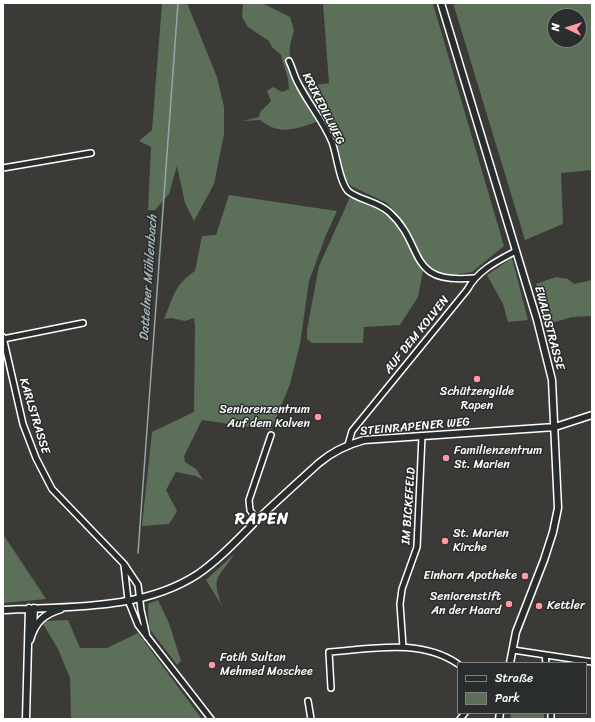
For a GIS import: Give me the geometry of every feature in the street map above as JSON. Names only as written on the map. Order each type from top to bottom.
[{"type":"street","name":"EWALDSTRASSE","points":[[441,3],[550,369],[558,482],[557,514],[553,532],[516,632],[510,662]]},
{"type":"street","name":"KRIKEDILLWEG","points":[[289,61],[297,81],[332,141],[344,184],[349,191],[380,205],[389,212],[400,225],[425,268],[434,276],[458,280],[474,278]]},
{"type":"street","points":[[3,168],[91,153]]},
{"type":"street","name":"AUF DEM KOLVEN","points":[[348,445],[352,431],[447,313],[468,290],[474,278],[499,260],[516,251]]},
{"type":"street","name":"KARLSTRASSE","points":[[83,323],[3,338],[21,417],[36,458],[52,489],[124,564],[138,585],[141,610],[147,637]]},
{"type":"street","name":"STEINRAPENER WEG","points":[[3,610],[70,606],[140,598],[173,586],[197,575],[216,560],[319,463],[330,454],[348,445],[364,440],[555,427],[592,415]]},
{"type":"street","points":[[257,520],[250,510],[249,500],[271,435]]},
{"type":"street","name":"IM BICKEFELD","points":[[403,647],[400,604],[402,589],[417,547],[420,523],[422,436]]},
{"type":"street","points":[[124,564],[128,600],[131,612],[138,625],[211,719]]},
{"type":"street","points":[[33,630],[42,617],[70,606]]},
{"type":"street","points":[[28,648],[33,630],[32,608]]},
{"type":"street","points":[[26,719],[28,648],[32,608]]},
{"type":"street","points":[[331,688],[329,652],[416,647],[434,651],[457,663]]},
{"type":"street","points":[[513,650],[592,662]]},
{"type":"street","points":[[546,655],[546,662]]},
{"type":"street","points":[[308,701],[311,719]]},
{"type":"green space","points":[[162,3],[187,3],[217,77],[224,107],[224,134],[214,184],[194,221],[185,203],[177,166],[169,194],[155,210],[148,210],[151,147],[139,141],[152,130]]},
{"type":"green space","points":[[243,3],[262,3],[290,17],[294,30],[290,45],[289,70],[319,121],[288,130],[274,128],[260,120],[243,121],[259,117],[260,112],[271,101],[267,91],[273,87],[282,92],[289,89],[288,79],[281,55],[272,47],[269,41],[248,27],[242,17]]},
{"type":"green space","points":[[323,3],[433,4],[504,246],[472,272],[446,276],[427,267],[399,216],[387,203],[351,186],[345,179],[338,147],[323,117],[303,87],[329,83]]},
{"type":"green space","points":[[453,3],[592,4],[592,170],[561,173],[563,224],[525,240]]},
{"type":"green space","points":[[229,195],[337,211],[326,235],[309,281],[300,344],[290,384],[271,430],[202,420],[184,456],[185,462],[196,469],[203,480],[196,476],[176,472],[166,490],[177,511],[169,524],[142,526],[152,432],[194,412],[194,318],[185,321],[171,318],[164,319],[178,287],[195,271],[202,236],[216,235]]},
{"type":"green space","points":[[351,195],[381,208],[391,215],[423,270],[418,297],[400,325],[364,327],[363,343],[312,343],[307,339],[307,330],[319,266]]},
{"type":"green space","points":[[512,258],[528,320],[508,322],[503,304],[487,275]]},
{"type":"green space","points":[[556,277],[568,279],[574,284],[592,280],[592,316],[572,317],[548,324],[536,284]]},
{"type":"green space","points":[[3,534],[46,599],[3,603]]},
{"type":"green space","points":[[234,554],[218,577],[218,596],[222,606],[206,580]]},
{"type":"green space","points":[[158,600],[169,623],[181,661],[177,665],[149,628],[148,604]]},
{"type":"green space","points":[[68,620],[80,648],[107,648],[138,633],[202,719],[71,719],[70,678],[58,649],[43,624],[45,621]]},
{"type":"green space","points":[[511,714],[544,714],[544,719],[510,719]]},
{"type":"waterway","name":"Dattelner Mühlenbach","points":[[138,553],[178,3]]},
{"type":"place","name":"Schützengilde Rapen","points":[[477,379]]},
{"type":"place","name":"Seniorenzentrum Auf dem Kolven","points":[[318,417]]},
{"type":"place","name":"Familienzentrum St. Marien","points":[[446,458]]},
{"type":"place","name":"St. Marien Kirche","points":[[445,541]]},
{"type":"place","name":"Einhorn Apotheke","points":[[525,576]]},
{"type":"place","name":"Seniorenstift An der Haard","points":[[509,604]]},
{"type":"place","name":"Kettler","points":[[539,606]]},
{"type":"place","name":"Fatih Sultan Mehmed Moschee","points":[[212,665]]},
{"type":"district","name":"RAPEN","points":[[262,520]]}]
